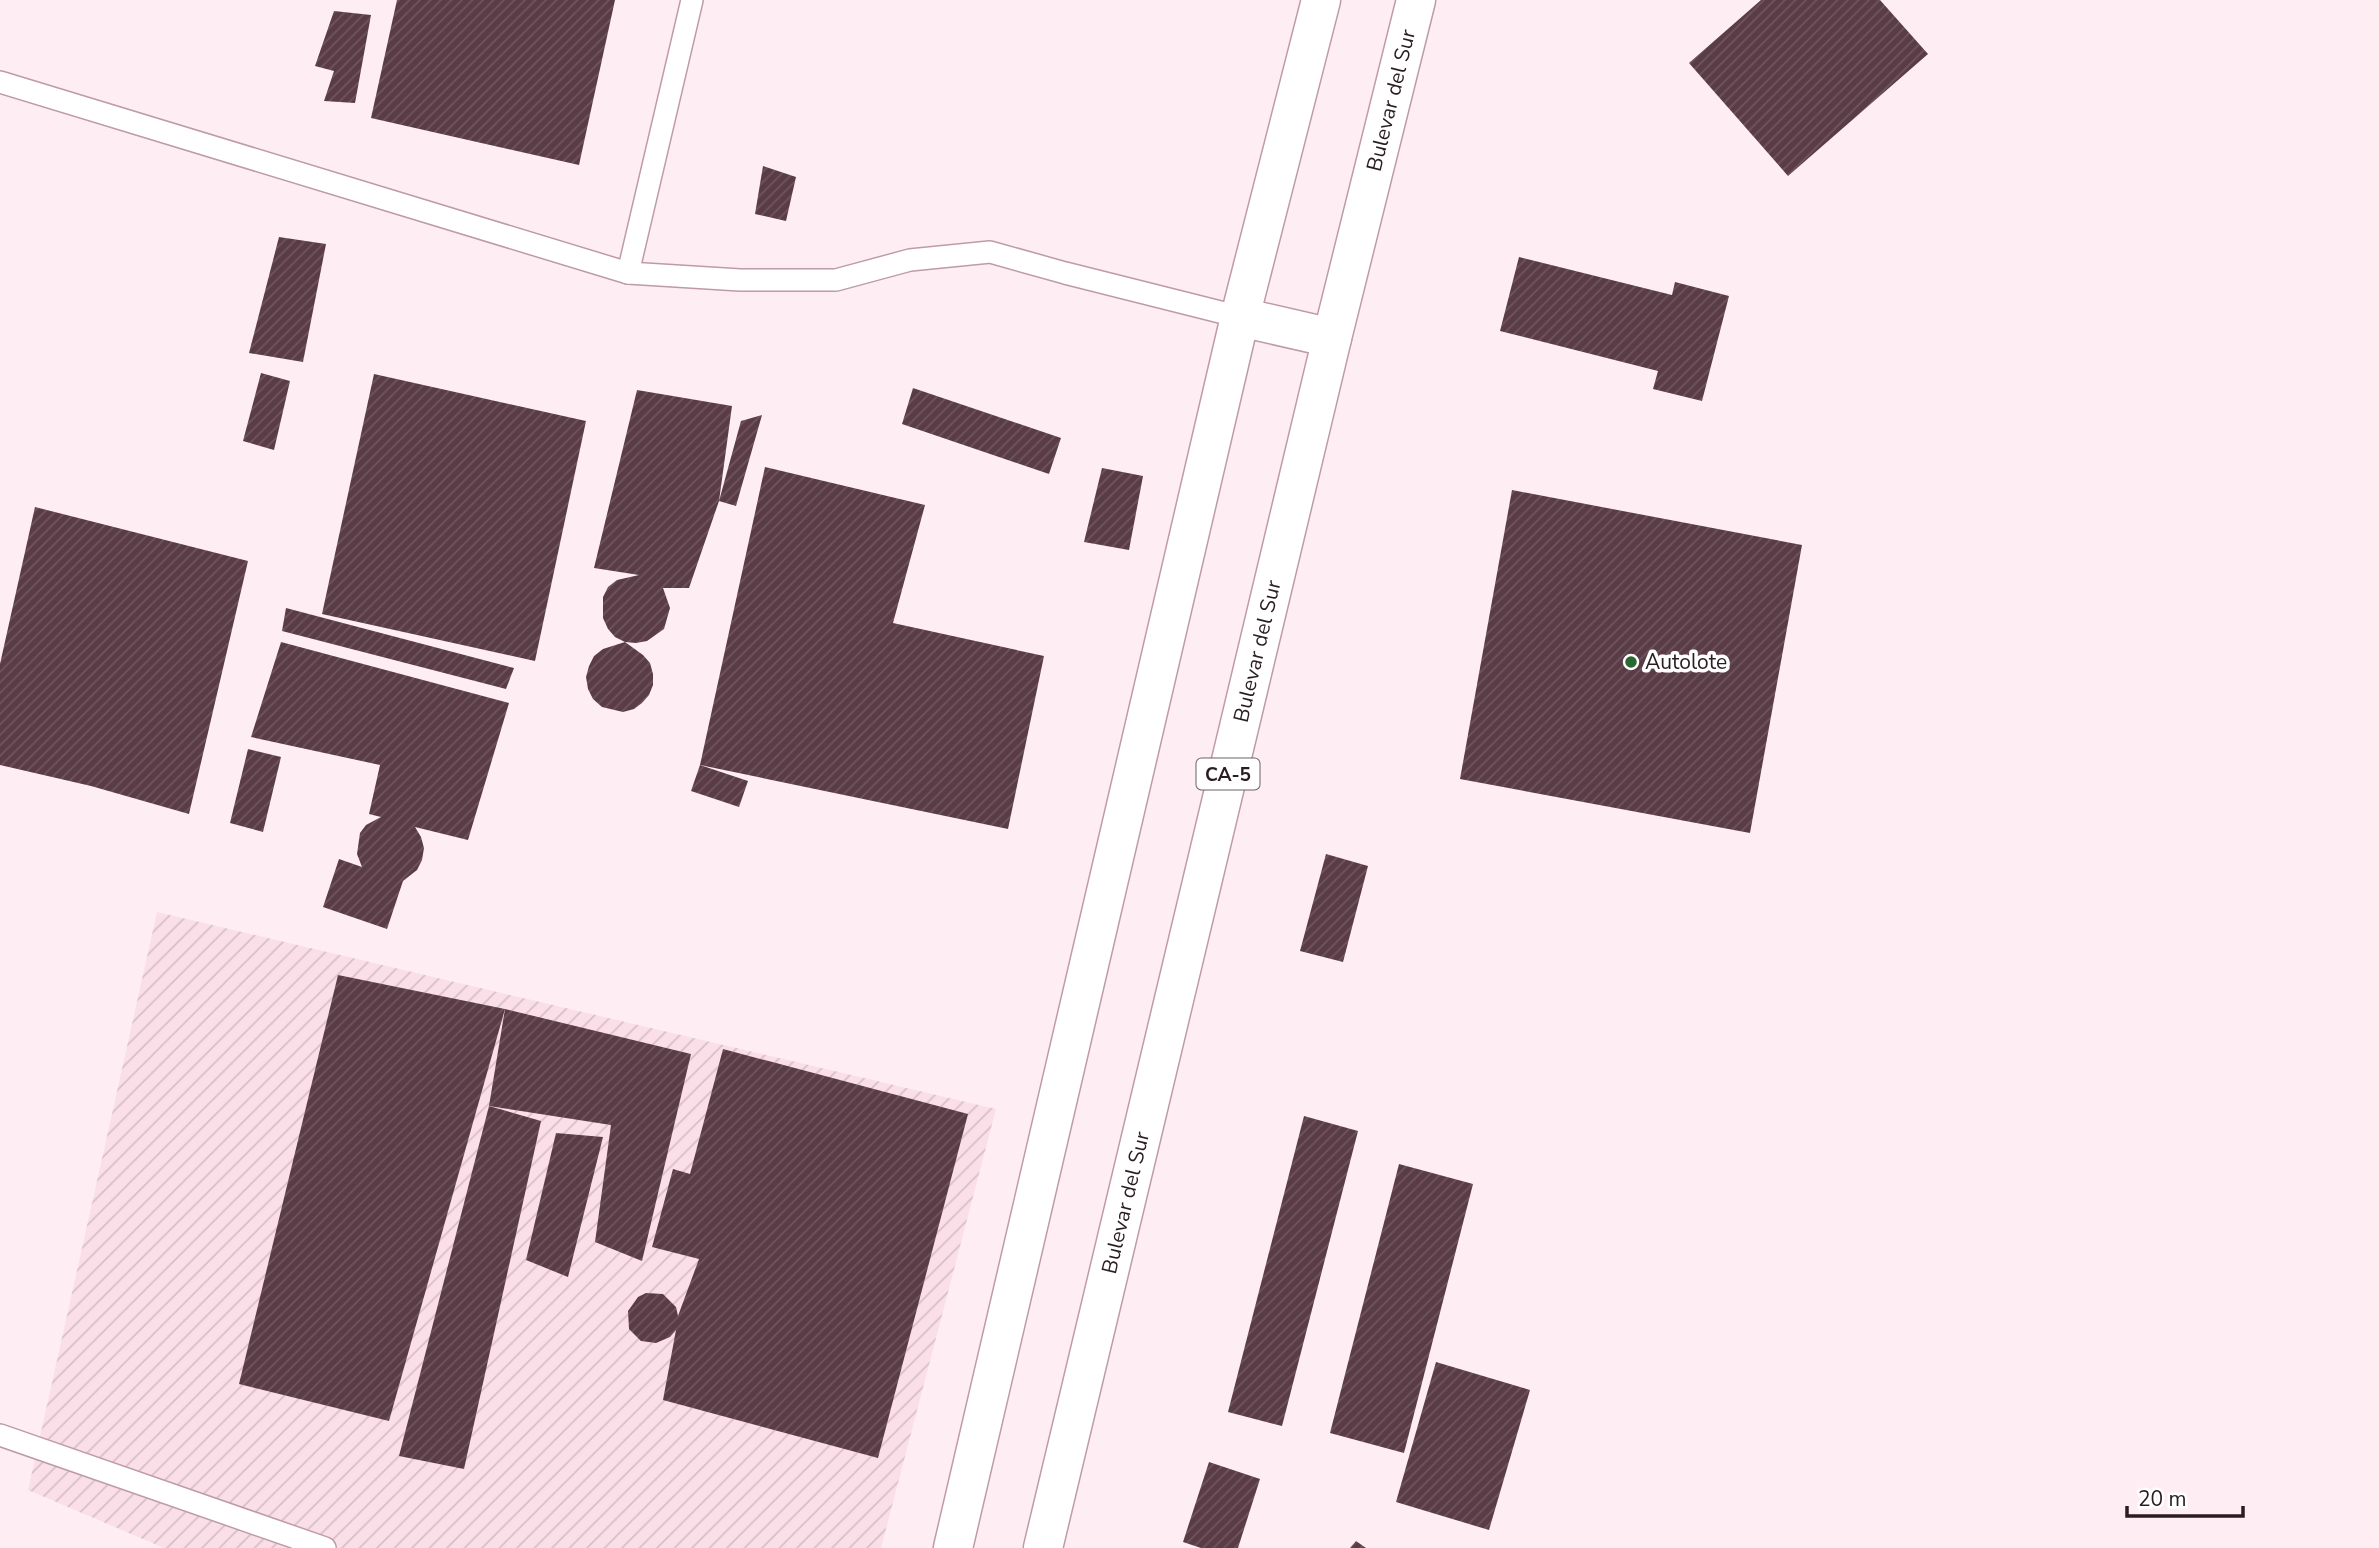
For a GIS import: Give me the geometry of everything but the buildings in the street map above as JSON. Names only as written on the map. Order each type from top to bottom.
[{"type":"highway","points":[[953,1548],[1240,317],[1321,0]]},
{"type":"highway","name":"Bulevar del Sur","points":[[1043,1548],[1332,338],[1416,0]]},
{"type":"highway","points":[[1240,317],[1332,338]]},
{"type":"lane","points":[[628,273],[692,0]]},
{"type":"lane","points":[[0,82],[628,273],[740,280],[836,280],[911,260],[990,251],[1065,273],[1240,317]]},
{"type":"lane","points":[[0,1435],[326,1548]]},
{"type":"shaded area","points":[[157,912],[996,1109],[881,1548],[164,1548],[28,1490]]},
{"type":"place","name":"Autolote","points":[[1631,662]]}]
